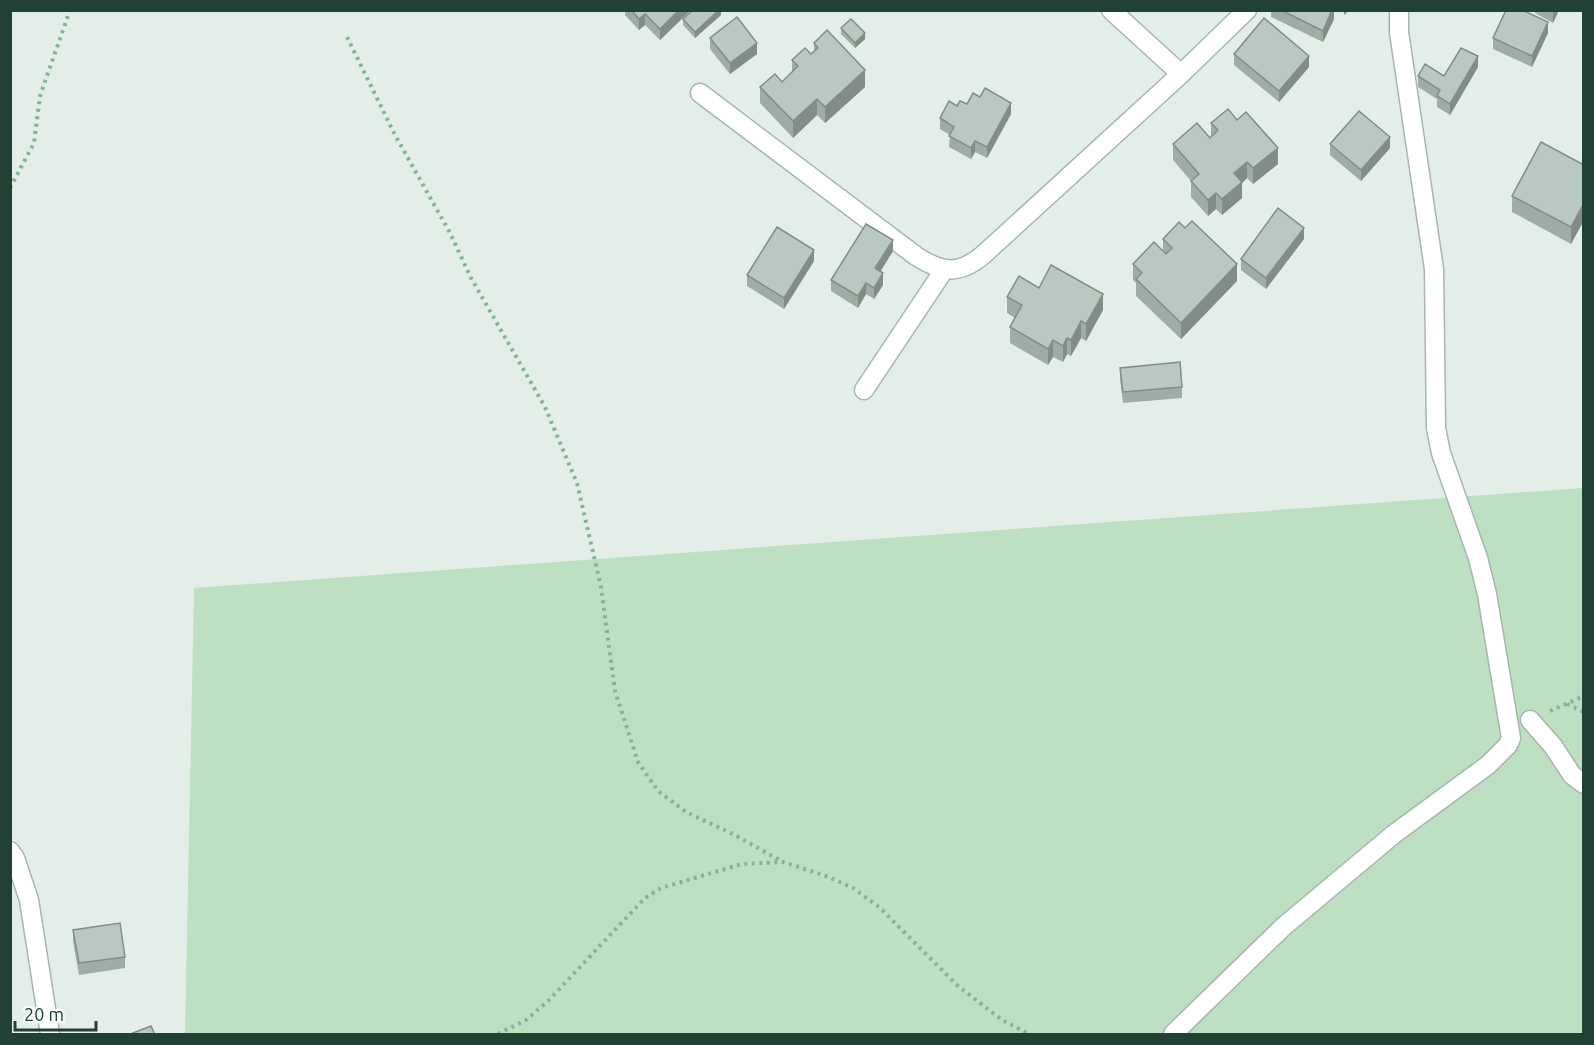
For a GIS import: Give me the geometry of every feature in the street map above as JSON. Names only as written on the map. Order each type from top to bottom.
[{"type":"street","points":[[1111,10],[1181,74]]},
{"type":"street","points":[[700,93],[916,255],[944,270],[960,268],[974,263],[1181,74],[1247,10]]},
{"type":"street","points":[[1173,1035],[1283,927],[1394,834],[1488,765],[1508,745],[1511,738],[1487,594],[1441,453],[1436,428],[1434,269],[1399,32],[1399,10]]},
{"type":"street","points":[[864,390],[944,270]]},
{"type":"street","points":[[1530,720],[1553,746],[1572,775],[1584,784]]},
{"type":"street","points":[[10,850],[15,858],[29,900],[50,1035]]},
{"type":"path","points":[[10,188],[34,143],[40,96],[70,10]]},
{"type":"path","points":[[347,37],[395,135],[450,233],[471,278],[545,407],[577,483],[601,587],[615,691],[638,762],[658,791],[686,812],[733,834],[783,862],[826,876],[853,888],[879,907],[958,986],[1002,1020],[1029,1035]]},
{"type":"path","points":[[1566,704],[1584,712]]},
{"type":"path","points":[[498,1035],[526,1020],[548,1001],[645,898],[653,893],[662,888],[742,864],[783,862]]},
{"type":"green space","points":[[1583,488],[1583,1034],[185,1034],[194,588]]},
{"type":"building","points":[[631,10],[679,10],[660,29],[645,14],[639,19]]},
{"type":"building","points":[[693,10],[719,10],[695,32],[683,19]]},
{"type":"building","points":[[1281,10],[1332,10],[1323,31]]},
{"type":"building","points":[[1506,10],[1522,10],[1548,22],[1532,56],[1493,38]]},
{"type":"building","points":[[737,17],[757,43],[730,63],[710,38]]},
{"type":"building","points":[[1264,18],[1309,56],[1279,91],[1234,54]]},
{"type":"building","points":[[851,19],[865,33],[855,43],[841,28]]},
{"type":"building","points":[[827,30],[865,70],[825,107],[817,99],[793,121],[760,87],[775,74],[782,82],[798,66],[792,60],[805,48],[811,54],[818,48],[814,43]]},
{"type":"building","points":[[1461,48],[1478,56],[1450,104],[1437,96],[1440,90],[1418,76],[1425,64],[1444,76]]},
{"type":"building","points":[[985,88],[1011,103],[987,147],[975,141],[971,148],[949,136],[954,127],[940,118],[949,101],[957,106],[960,101],[967,104],[973,93],[980,97]]},
{"type":"building","points":[[1228,109],[1237,120],[1246,112],[1278,148],[1253,168],[1247,162],[1234,173],[1242,182],[1222,199],[1216,193],[1208,200],[1191,181],[1199,174],[1173,144],[1197,123],[1210,138],[1218,130],[1211,123]]},
{"type":"building","points":[[1359,111],[1390,137],[1361,170],[1330,144]]},
{"type":"building","points":[[1541,142],[1584,165],[1584,203],[1571,227],[1512,196]]},
{"type":"building","points":[[1278,208],[1304,228],[1266,278],[1241,259]]},
{"type":"building","points":[[1192,221],[1237,264],[1181,323],[1136,279],[1142,273],[1133,264],[1154,242],[1166,254],[1172,248],[1163,239],[1179,222],[1185,228]]},
{"type":"building","points":[[866,224],[893,240],[875,268],[883,273],[874,288],[866,283],[858,296],[831,280]]},
{"type":"building","points":[[777,227],[814,250],[784,298],[747,275]]},
{"type":"building","points":[[1051,265],[1103,294],[1086,324],[1081,321],[1071,340],[1067,338],[1063,346],[1053,340],[1048,349],[1010,327],[1022,305],[1007,297],[1019,276],[1039,288]]},
{"type":"building","points":[[1180,362],[1182,387],[1123,392],[1120,368]]},
{"type":"building","points":[[120,923],[125,957],[79,963],[73,930]]},
{"type":"building","points":[[151,1026],[155,1035],[134,1035],[133,1033]]}]
